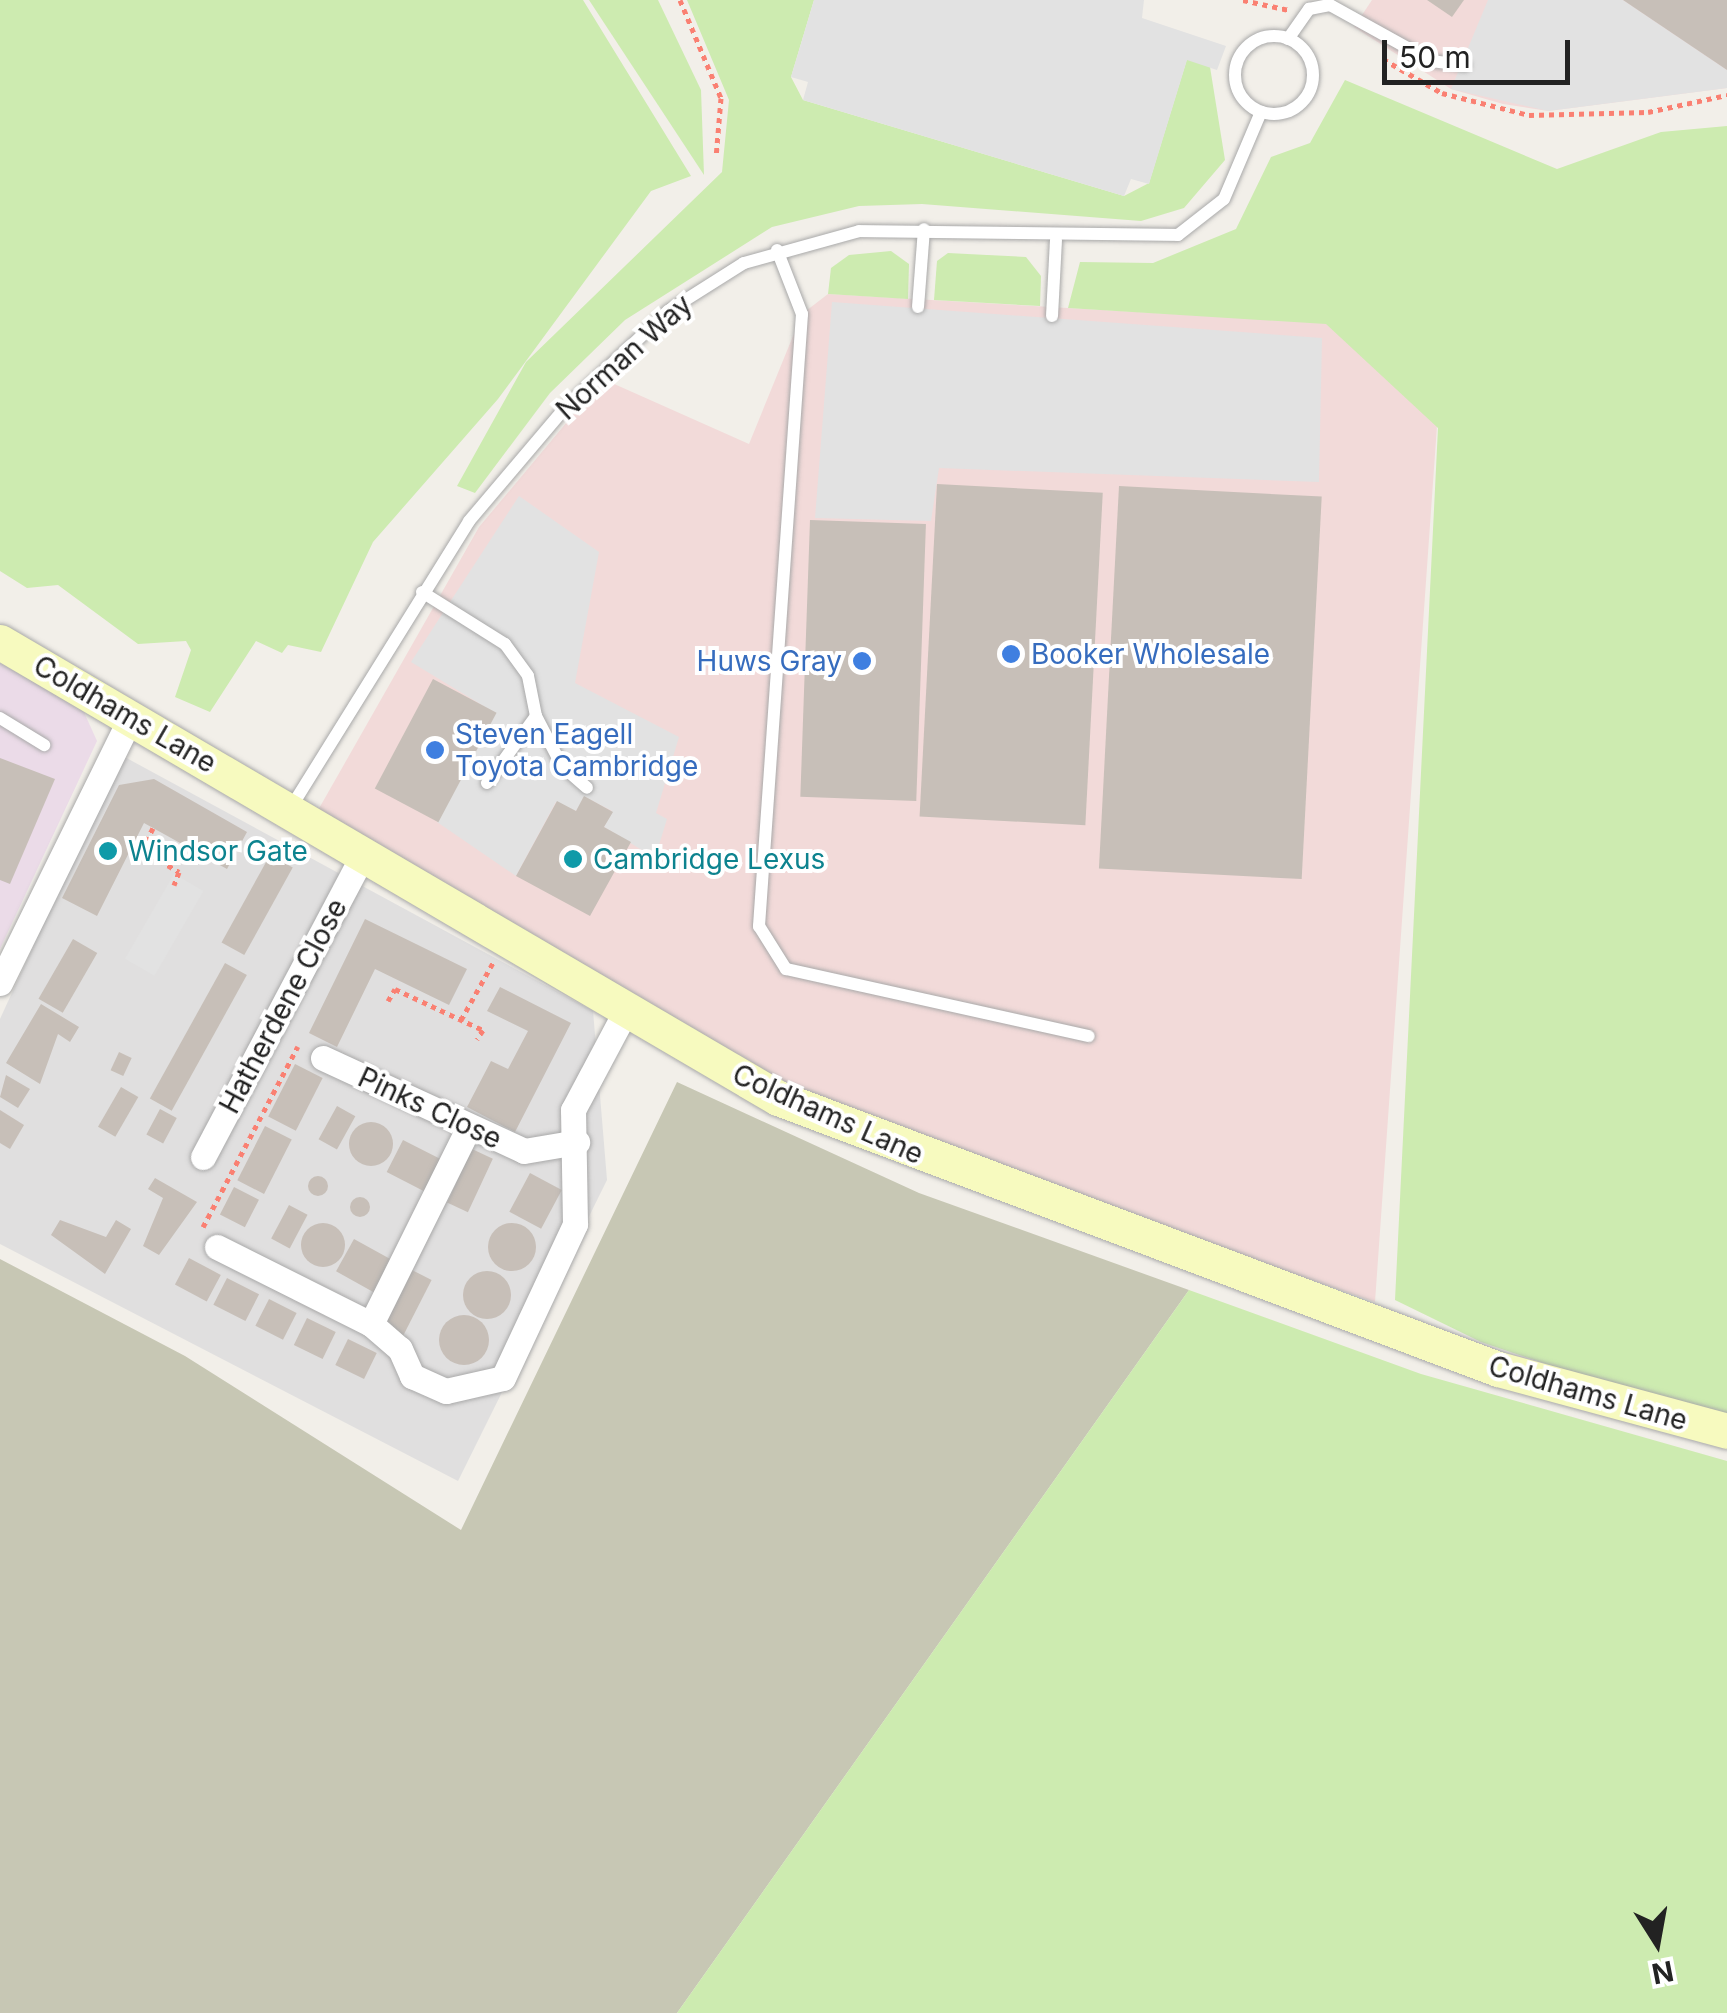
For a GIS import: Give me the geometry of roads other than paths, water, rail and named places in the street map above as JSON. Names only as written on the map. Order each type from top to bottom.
[{"type":"street","name":"Coldhams Lane","points":[[0,642],[289,810],[624,1014],[796,1106],[994,1184],[1498,1370],[1727,1431]]},
{"type":"street","points":[[0,983],[131,717]]},
{"type":"street","name":"Hatherdene Close","points":[[203,1157],[363,856]]},
{"type":"street","points":[[217,1247],[371,1324],[400,1349],[412,1376],[446,1392],[502,1378],[576,1224],[574,1110],[624,1014]]},
{"type":"street","name":"Pinks Close","points":[[323,1058],[524,1151],[577,1142]]},
{"type":"street","points":[[371,1324],[469,1127]]},
{"type":"lane","points":[[1288,39],[1318,6],[1346,8],[1431,61],[1464,65]]},
{"type":"lane","points":[[1261,38],[1288,39],[1310,61],[1310,91],[1284,112],[1261,112],[1238,91],[1235,65],[1261,38]]},
{"type":"lane","name":"Norman Way","points":[[289,810],[422,592],[506,474],[600,371],[695,292],[776,250],[924,230],[1056,240],[1152,240],[1203,221],[1240,170],[1261,112]]},
{"type":"lane","points":[[918,307],[924,230]]},
{"type":"lane","points":[[1052,316],[1056,240]]},
{"type":"lane","points":[[776,250],[802,314],[759,926],[786,969],[1089,1036]]},
{"type":"lane","points":[[422,592],[505,644],[528,676],[536,716],[562,766],[586,788]]},
{"type":"lane","points":[[487,783],[536,716]]},
{"type":"lane","points":[[0,718],[44,745]]},
{"type":"place","name":"Booker Wholesale","points":[[1011,654]]},
{"type":"place","name":"Huws Gray","points":[[862,661]]},
{"type":"place","name":"Steven Eagell Toyota Cambridge","points":[[435,750]]},
{"type":"place","name":"Windsor Gate","points":[[108,851]]},
{"type":"place","name":"Cambridge Lexus","points":[[573,859]]}]
